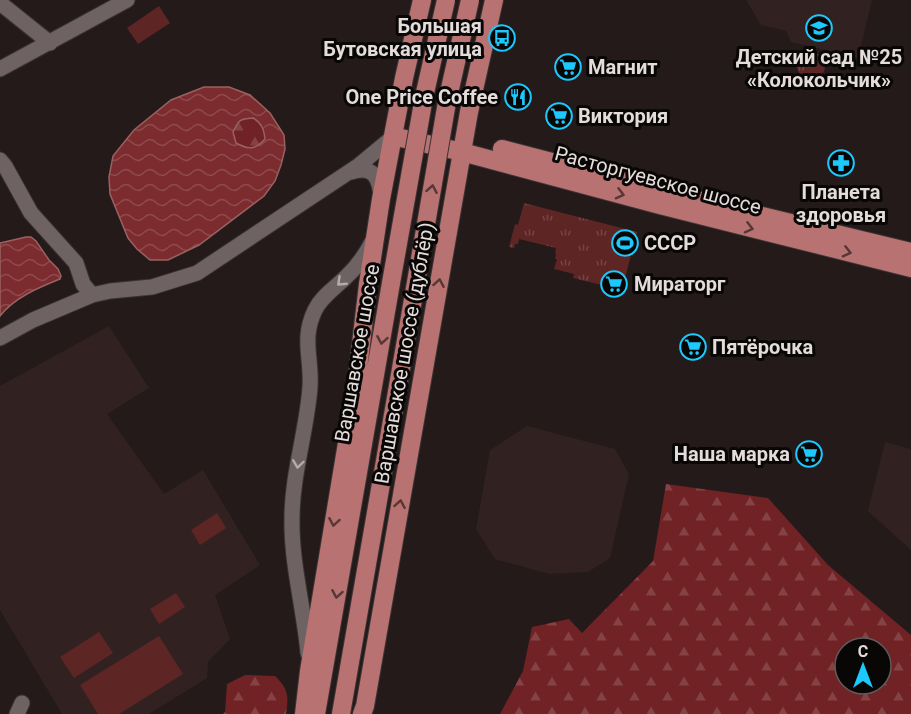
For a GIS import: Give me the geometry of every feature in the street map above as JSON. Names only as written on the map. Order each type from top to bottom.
[{"type":"main road","name":"Варшавское шоссе (дублёр)","points":[[304,714],[309,671],[355,395],[381,199],[404,78],[422,0]]},
{"type":"main road","name":"Варшавское шоссе","points":[[316,714],[424,97],[446,0]]},
{"type":"main road","points":[[341,714],[447,102],[470,0]]},
{"type":"main road","name":"Варшавское шоссе (дублёр)","points":[[362,714],[463,146],[494,0]]},
{"type":"main road","points":[[393,137],[463,146]]},
{"type":"main road","name":"Расторгуевское шоссе","points":[[463,146],[911,252]]},
{"type":"main road","name":"Расторгуевское шоссе","points":[[463,146],[669,207],[911,268]]},
{"type":"street","points":[[0,69],[127,0]]},
{"type":"street","points":[[0,3],[50,43]]},
{"type":"street","points":[[0,338],[33,320],[92,295],[152,286],[197,273],[348,173],[393,137]]},
{"type":"street","points":[[0,160],[31,213],[76,263],[83,284],[92,295]]},
{"type":"street","points":[[348,173],[367,170],[376,176],[380,185],[381,199]]},
{"type":"street","points":[[309,671],[292,518],[310,386],[308,333],[316,308],[326,295],[348,275],[368,250],[376,235]]},
{"type":"shaded area","name":"Детский сад №25 «Колокольчик»","points":[[746,0],[872,0],[858,58],[791,42],[786,31],[761,25]]},
{"type":"shaded area","points":[[109,326],[149,388],[107,414],[164,494],[203,470],[260,565],[215,595],[230,639],[208,662],[207,678],[149,714],[62,714],[0,610],[0,386]]},
{"type":"shaded area","points":[[527,426],[615,449],[629,474],[610,558],[588,572],[549,574],[495,559],[476,529],[490,450]]},
{"type":"shaded area","points":[[885,442],[911,449],[911,550],[868,511]]},
{"type":"green space","points":[[159,6],[170,23],[138,44],[127,28]]},
{"type":"green space","points":[[811,52],[821,56],[825,66],[821,76],[811,80],[801,76],[797,66],[801,56]]},
{"type":"green space","points":[[253,118],[262,127],[265,139],[251,148],[244,147],[236,143],[233,132],[240,121]]},
{"type":"green space","points":[[524,203],[637,232],[622,290],[573,278],[574,274],[554,269],[557,259],[555,259],[556,248],[519,239],[514,248],[509,247]]},
{"type":"green space","points":[[666,484],[768,498],[828,565],[911,635],[911,714],[500,714],[523,671],[532,627],[569,619],[582,633],[653,561]]},
{"type":"green space","points":[[217,513],[226,528],[200,545],[191,530]]},
{"type":"green space","points":[[176,593],[185,607],[159,624],[150,609]]},
{"type":"green space","points":[[99,632],[113,653],[74,678],[60,657]]},
{"type":"green space","points":[[159,636],[183,674],[119,714],[98,714],[80,685]]},
{"type":"green space","points":[[245,675],[275,676],[287,693],[286,714],[223,714],[227,684]]},
{"type":"water","points":[[204,87],[229,87],[250,95],[270,113],[284,135],[285,149],[275,181],[264,196],[199,245],[168,260],[150,260],[128,238],[110,194],[109,177],[113,156],[134,130],[171,100]],"holes":[[[253,118],[262,127],[265,139],[252,148],[236,143],[233,132],[238,123]]]},
{"type":"water","points":[[31,237],[36,241],[61,276],[60,279],[20,298],[0,316],[0,243]]},
{"type":"place","name":"Детский сад №25 «Колокольчик»","points":[[819,28]]},
{"type":"place","name":"Большая Бутовская улица","points":[[502,38]]},
{"type":"place","name":"Магнит","points":[[568,67]]},
{"type":"place","name":"One Price Coffee","points":[[518,97]]},
{"type":"place","name":"Виктория","points":[[559,116]]},
{"type":"place","name":"Планета здоровья","points":[[841,163]]},
{"type":"place","name":"СССР","points":[[625,243]]},
{"type":"place","name":"Мираторг","points":[[614,284]]},
{"type":"place","name":"Пятёрочка","points":[[693,347]]},
{"type":"place","name":"Наша марка","points":[[809,454]]}]
